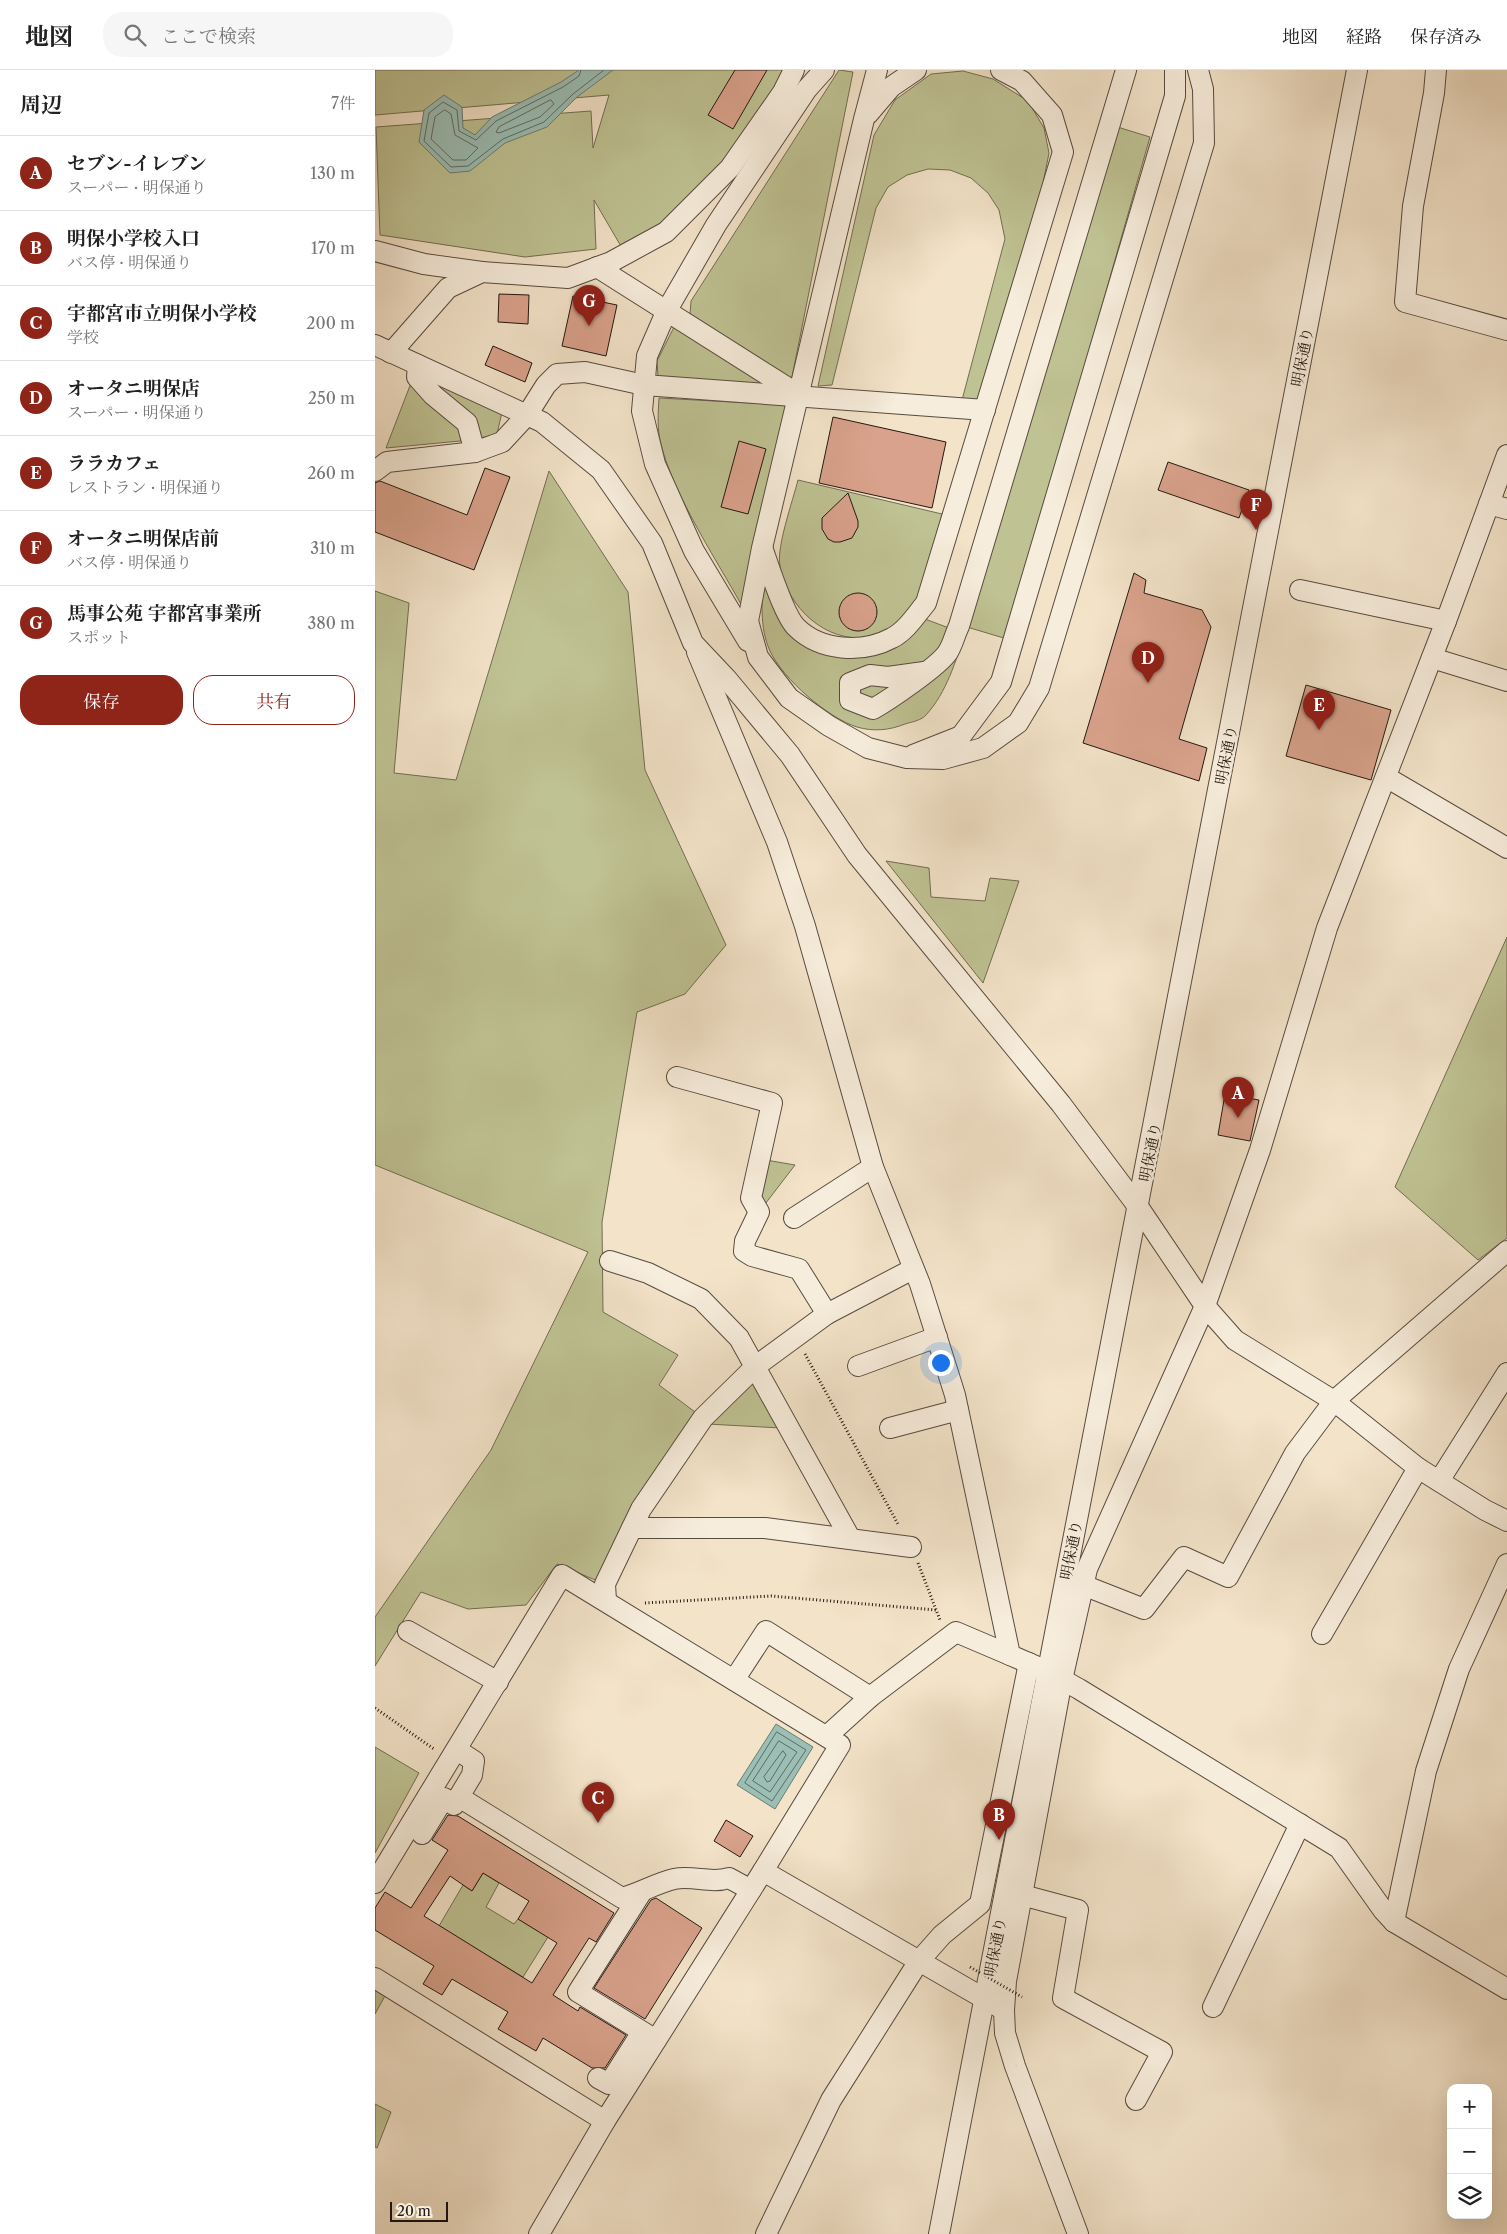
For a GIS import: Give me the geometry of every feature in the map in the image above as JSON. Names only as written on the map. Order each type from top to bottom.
[{"type":"street","points":[[375,251],[424,264],[482,272],[568,278],[597,267],[666,232],[730,168],[783,92],[795,70]]},
{"type":"street","points":[[824,70],[807,89],[716,225],[667,310],[647,356],[642,411],[655,464],[694,551],[758,657],[789,698],[829,726],[868,748],[907,758],[943,759],[983,748],[1018,723],[1039,688],[1204,143],[1203,89],[1198,70]]},
{"type":"street","points":[[758,657],[748,621],[763,548],[877,70]]},
{"type":"street","points":[[864,119],[891,87],[916,70]]},
{"type":"street","points":[[763,548],[775,585],[795,626],[816,639],[841,650],[871,645],[892,638],[911,622],[926,603],[1063,152],[1052,114],[1022,81],[1001,70]]},
{"type":"street","points":[[923,672],[947,653],[959,626],[1126,70]]},
{"type":"street","points":[[907,758],[961,736],[1001,682],[1175,96],[1175,70]]},
{"type":"street","name":"明保通り","points":[[939,2234],[986,1999],[1055,1675],[1139,1208],[1357,70]]},
{"type":"street","points":[[1435,70],[1434,93],[1413,206],[1405,302],[1507,330]]},
{"type":"street","points":[[597,267],[799,395]]},
{"type":"street","points":[[482,272],[448,288],[383,349],[543,422],[601,470],[652,544],[709,686],[780,851],[807,935],[873,1167],[937,1337],[958,1410],[1010,1656]]},
{"type":"street","points":[[418,365],[417,377],[433,395],[467,423],[475,452]]},
{"type":"street","points":[[375,471],[387,462],[475,452],[502,442],[527,416],[546,385],[557,374],[585,372],[644,385],[985,410]]},
{"type":"street","points":[[1078,2234],[1015,2066],[1005,2033],[1004,2010],[1006,1981],[1023,1895],[1055,1675],[1087,1569],[1205,1306],[1260,1150],[1327,928],[1446,621],[1498,507],[1507,455]]},
{"type":"street","points":[[1300,590],[1446,621]]},
{"type":"street","points":[[693,643],[726,678],[790,755],[857,855],[1061,1104],[1139,1208],[1205,1306],[1235,1340],[1334,1401],[1418,1468],[1507,1522]]},
{"type":"street","points":[[1432,658],[1507,681]]},
{"type":"street","points":[[1385,777],[1507,848]]},
{"type":"street","points":[[677,1076],[772,1103],[751,1198],[759,1212],[745,1241],[744,1251],[752,1256],[799,1269],[827,1314]]},
{"type":"street","points":[[794,1218],[873,1167]]},
{"type":"street","points":[[1083,1585],[1144,1609],[1184,1557],[1228,1577],[1295,1452],[1334,1401],[1507,1251]]},
{"type":"street","points":[[611,1261],[648,1273],[701,1299],[739,1338],[850,1538]]},
{"type":"street","points":[[606,1601],[605,1584],[641,1509],[703,1418],[756,1366],[827,1314],[913,1269]]},
{"type":"street","points":[[858,1366],[937,1337]]},
{"type":"street","points":[[1439,1481],[1507,1373]]},
{"type":"street","points":[[890,1428],[958,1410]]},
{"type":"street","points":[[1321,1634],[1418,1468]]},
{"type":"street","points":[[632,1528],[765,1528],[911,1547]]},
{"type":"street","points":[[1394,1922],[1426,1771],[1459,1669],[1507,1564]]},
{"type":"street","points":[[375,1883],[562,1575],[840,1745],[751,1890],[649,2036],[609,2084],[598,2078]]},
{"type":"street","points":[[407,1631],[498,1682]]},
{"type":"street","points":[[734,1680],[766,1631],[870,1697]]},
{"type":"street","points":[[827,1736],[870,1697],[957,1632],[1055,1675],[1339,1848],[1383,1910],[1394,1922],[1507,1989]]},
{"type":"street","points":[[766,2234],[831,2100],[919,1961],[942,1935],[980,1904],[1029,1663]]},
{"type":"street","points":[[422,1834],[444,1798],[454,1805],[472,1775],[475,1761],[454,1755]]},
{"type":"street","points":[[459,1797],[622,1898],[641,1893],[673,1879],[682,1878],[716,1881],[729,1878],[751,1890]]},
{"type":"street","points":[[1213,2008],[1300,1824]]},
{"type":"street","points":[[763,1871],[1004,2010]]},
{"type":"street","points":[[641,1893],[578,1992],[649,2036]]},
{"type":"street","points":[[1023,1895],[1078,1910],[1063,1998],[1162,2052],[1136,2100]]},
{"type":"street","points":[[375,1978],[605,2121]]},
{"type":"street","points":[[539,2234],[605,2121],[649,2036]]},
{"type":"path","points":[[802,1350],[911,1547],[927,1581],[947,1639]]},
{"type":"path","points":[[642,1603],[771,1596],[937,1610]]},
{"type":"path","points":[[375,1708],[454,1755]]},
{"type":"path","points":[[971,1966],[1022,1997]]},
{"type":"green space","points":[[375,70],[798,70],[707,201],[629,260],[594,200],[596,249],[525,257],[380,235],[376,127],[591,111],[593,148],[609,95],[375,115]]},
{"type":"green space","points":[[839,70],[853,72],[791,382],[690,315],[691,301]]},
{"type":"green space","points":[[963,71],[993,79],[1028,101],[1044,128],[1049,153],[1042,188],[979,401],[962,400],[1005,239],[999,210],[988,193],[971,178],[950,170],[928,169],[907,175],[888,187],[876,208],[832,385],[818,386],[874,135],[895,100],[931,74]]},
{"type":"green space","points":[[1111,125],[1150,137],[1007,639],[967,627]]},
{"type":"green space","points":[[674,327],[774,388],[658,377],[657,361]]},
{"type":"green space","points":[[429,379],[502,412],[497,434],[471,440],[386,448],[411,383]]},
{"type":"green space","points":[[659,398],[787,405],[742,606],[696,526],[675,484],[661,444],[658,415]]},
{"type":"green space","points":[[549,471],[628,592],[645,770],[726,945],[685,994],[637,1012],[602,1222],[603,1312],[678,1355],[659,1385],[703,1418],[605,1584],[557,1564],[526,1605],[468,1609],[421,1592],[375,1666],[375,1617],[491,1450],[588,1252],[375,1165],[375,591],[409,603],[394,773],[456,780]]},
{"type":"green space","points":[[798,480],[942,514],[923,593],[910,611],[891,628],[869,637],[853,638],[838,635],[811,620],[791,595],[784,581],[779,558]]},
{"type":"green space","points":[[764,573],[779,614],[832,654],[865,657],[911,633],[925,619],[965,634],[945,687],[926,715],[917,721],[894,728],[882,730],[863,729],[833,715],[807,696],[785,673],[770,651],[764,632],[762,613]]},
{"type":"green space","points":[[886,861],[929,868],[931,897],[985,901],[990,878],[1019,881],[983,983]]},
{"type":"green space","points":[[1507,937],[1507,1238],[1478,1260],[1395,1187]]},
{"type":"green space","points":[[760,1159],[795,1165],[759,1212]]},
{"type":"green space","points":[[744,1383],[757,1385],[781,1428],[707,1424]]},
{"type":"green space","points":[[375,1747],[419,1773],[375,1853]]},
{"type":"green space","points":[[483,1873],[499,1883],[486,1907],[514,1924],[518,1919],[548,1937],[523,1977],[439,1926],[463,1885],[472,1891]]},
{"type":"green space","points":[[375,1987],[386,1994],[375,2014]]},
{"type":"green space","points":[[375,2104],[391,2112],[377,2148],[375,2147]]},
{"type":"water","points":[[579,70],[613,70],[577,97],[547,127],[505,143],[470,171],[450,173],[419,142],[424,110],[444,95],[462,107],[463,128],[475,135],[492,117],[561,82]]},
{"type":"water","points":[[776,1724],[813,1747],[775,1809],[737,1785]]},
{"type":"building","points":[[735,70],[767,70],[733,129],[708,115]]},
{"type":"building","points":[[499,294],[529,295],[528,324],[498,322]]},
{"type":"building","points":[[573,296],[617,305],[606,356],[562,346]]},
{"type":"building","points":[[493,346],[532,363],[525,382],[485,365]]},
{"type":"building","points":[[833,417],[946,442],[932,508],[819,483]]},
{"type":"building","points":[[739,441],[766,449],[748,514],[721,507]]},
{"type":"building","points":[[1168,462],[1249,490],[1239,518],[1158,490]]},
{"type":"building","points":[[485,468],[510,477],[474,570],[375,532],[375,483],[380,481],[467,515]]},
{"type":"building","points":[[848,493],[858,521],[858,527],[852,538],[834,542],[828,539],[822,529],[822,518]]},
{"type":"building","points":[[1134,573],[1146,580],[1144,593],[1202,610],[1211,627],[1179,739],[1207,748],[1199,781],[1083,743]]},
{"type":"building","points":[[858,593],[871,599],[877,612],[871,625],[858,631],[845,625],[839,612],[845,599]]},
{"type":"building","points":[[1306,685],[1391,710],[1371,780],[1286,756]]},
{"type":"building","points":[[1225,1094],[1259,1100],[1250,1141],[1218,1135]]},
{"type":"building","points":[[448,1815],[458,1816],[614,1913],[596,1942],[589,1938],[553,1995],[578,2011],[580,2007],[626,2035],[605,2068],[592,2068],[543,2038],[536,2051],[498,2029],[508,2012],[452,1979],[442,1995],[423,1984],[434,1966],[375,1930],[375,1908],[385,1892],[411,1908],[448,1850],[432,1840]],"holes":[[[483,1873],[529,1901],[518,1919],[557,1943],[532,1983],[424,1916],[450,1876],[472,1891]]]},
{"type":"building","points":[[726,1820],[753,1836],[740,1857],[714,1841]]},
{"type":"building","points":[[656,1898],[702,1928],[645,2019],[594,1988],[651,1900]]},
{"type":"place","name":"馬事公苑 宇都宮事業所","points":[[589,326]]},
{"type":"place","name":"オータニ明保店前","points":[[1256,530]]},
{"type":"place","name":"オータニ明保店","points":[[1148,683]]},
{"type":"place","name":"ララカフェ","points":[[1319,730]]},
{"type":"place","name":"セブン-イレブン","points":[[1238,1118]]},
{"type":"place","name":"宇都宮市立明保小学校","points":[[598,1823]]},
{"type":"place","name":"明保小学校入口","points":[[999,1840]]}]
